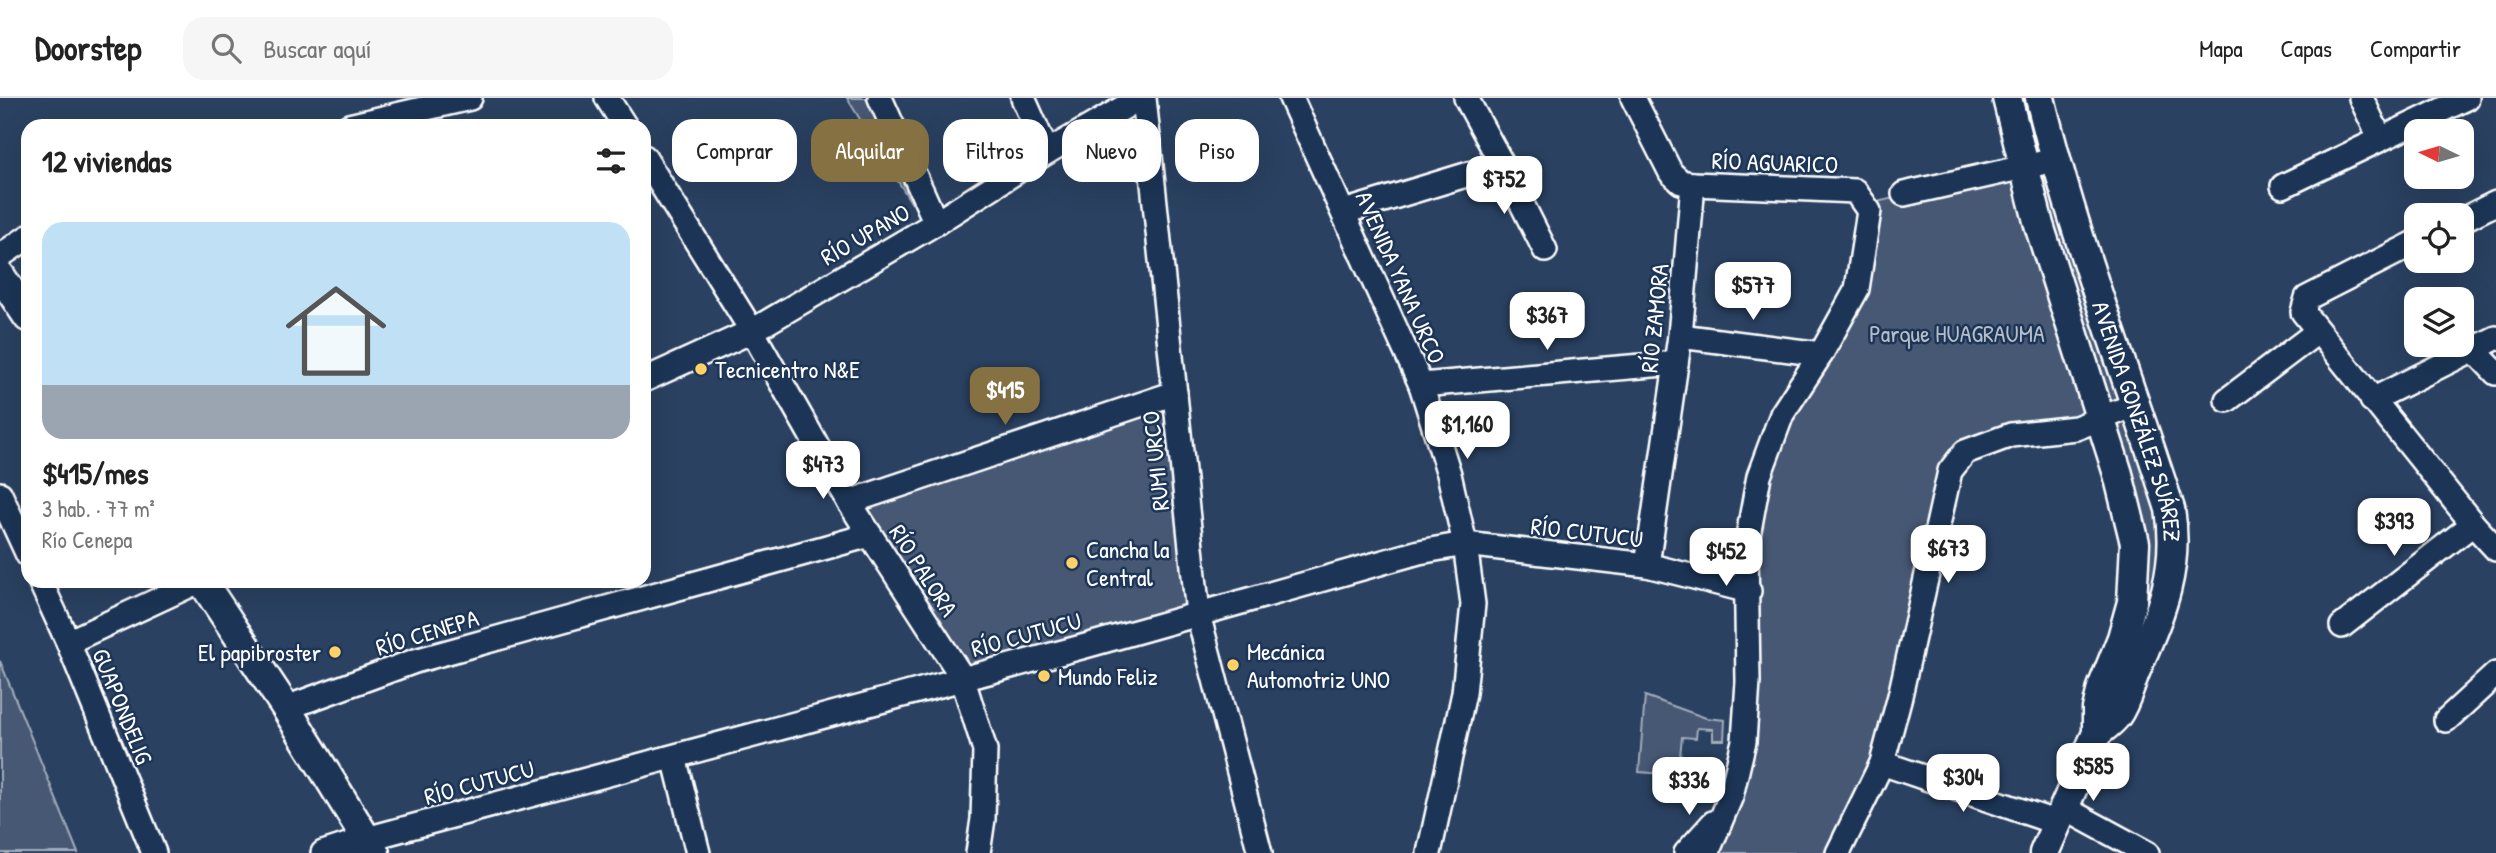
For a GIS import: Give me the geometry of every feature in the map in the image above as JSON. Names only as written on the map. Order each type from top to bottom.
[{"type":"main road","name":"AVENIDA GONZÁLEZ SUÁREZ","points":[[2007,98],[2039,225],[2129,514],[2135,543],[2135,572],[2129,614],[2097,709],[2097,733],[2044,853]]},
{"type":"main road","name":"AVENIDA GONZÁLEZ SUÁREZ","points":[[2039,98],[2093,284],[2170,509],[2174,537],[2165,600],[2117,716],[2097,733]]},
{"type":"main road","points":[[0,275],[21,306]]},
{"type":"main road","points":[[205,588],[286,708],[370,846]]},
{"type":"street","points":[[384,119],[470,98]]},
{"type":"street","points":[[607,98],[620,119]]},
{"type":"street","points":[[880,98],[936,223]]},
{"type":"street","points":[[1023,98],[1032,119]]},
{"type":"street","name":"RÍO UPANO","points":[[1048,151],[1142,98]]},
{"type":"street","name":"RUMI URCO","points":[[1142,98],[1198,614],[1260,853]]},
{"type":"street","name":"AVENIDA YANA URCO","points":[[1291,98],[1420,384],[1449,474],[1465,544],[1474,604],[1464,693],[1429,853]]},
{"type":"street","points":[[1466,98],[1545,250]]},
{"type":"street","points":[[1633,98],[1671,173],[1681,182],[1693,184]]},
{"type":"street","points":[[2361,98],[2380,138]]},
{"type":"street","points":[[2283,186],[2467,98]]},
{"type":"street","points":[[1904,194],[2055,160]]},
{"type":"street","points":[[1343,212],[1502,164]]},
{"type":"street","name":"RÍO PALORA","points":[[651,168],[752,331],[849,502],[962,677],[985,750],[983,819],[978,853]]},
{"type":"street","name":"RÍO UPANO","points":[[651,377],[752,331],[936,223],[1000,182]]},
{"type":"street","name":"RÍO AGUARICO","points":[[1693,184],[1855,191],[1869,211],[1857,289],[1821,354]]},
{"type":"street","name":"RÍO ZAMORA","points":[[1647,565],[1680,336],[1693,184]]},
{"type":"street","points":[[2474,214],[2496,203]]},
{"type":"street","points":[[0,256],[21,242]]},
{"type":"street","points":[[2404,250],[2307,298],[2303,312],[2496,549]]},
{"type":"street","points":[[2227,400],[2317,332]]},
{"type":"street","points":[[1680,336],[1821,354],[1782,414],[1759,476],[1746,547],[1748,682],[1744,741],[1725,810],[1707,853]]},
{"type":"street","points":[[2496,338],[2474,350],[2496,373]]},
{"type":"street","points":[[2372,400],[2460,357]]},
{"type":"street","points":[[1420,384],[1676,363]]},
{"type":"street","points":[[849,502],[1174,393]]},
{"type":"street","points":[[1838,853],[1882,762],[1903,682],[1950,471],[1965,452],[2011,435],[2076,428],[2135,405]]},
{"type":"street","points":[[0,494],[21,540]]},
{"type":"street","points":[[2342,626],[2473,524]]},
{"type":"street","name":"RÍO CENEPA","points":[[286,708],[415,661],[870,535]]},
{"type":"street","name":"RÍO CUTUCU","points":[[323,853],[370,846],[674,757],[1419,552],[1465,544],[1647,565],[1748,591]]},
{"type":"street","name":"GUAPONDELIG","points":[[43,588],[154,853]]},
{"type":"street","points":[[68,642],[185,588]]},
{"type":"street","points":[[2446,720],[2496,674]]},
{"type":"street","points":[[674,757],[698,853]]},
{"type":"street","points":[[1882,762],[2061,816],[2147,853]]},
{"type":"street","points":[[1686,853],[1725,810]]},
{"type":"green space","points":[[847,98],[867,98],[876,119],[860,119]]},
{"type":"green space","points":[[2007,98],[2040,98],[2174,538],[2125,696],[2135,572]]},
{"type":"green space","name":"Parque HUAGRAUMA","points":[[2016,171],[2086,411],[2082,416],[1961,446],[1876,760],[1831,853],[1711,853],[1734,796],[1762,477],[1822,359],[1876,202]]},
{"type":"green space","points":[[899,182],[903,182],[912,204]]},
{"type":"green space","points":[[1168,400],[1192,611],[972,671],[862,502]]},
{"type":"green space","points":[[0,661],[78,853],[0,853]]},
{"type":"green space","points":[[1645,696],[1706,718],[1725,720],[1724,740],[1713,740],[1713,729],[1697,728],[1696,738],[1682,737],[1678,775],[1639,772]]},
{"type":"place","name":"Tecnicentro N&E","points":[[701,369]]},
{"type":"place","name":"Cancha la Central","points":[[1072,563]]},
{"type":"place","name":"El papibroster","points":[[335,652]]},
{"type":"place","name":"Mecánica Automotriz UNO","points":[[1233,665]]},
{"type":"place","name":"Mundo Feliz","points":[[1044,676]]}]
